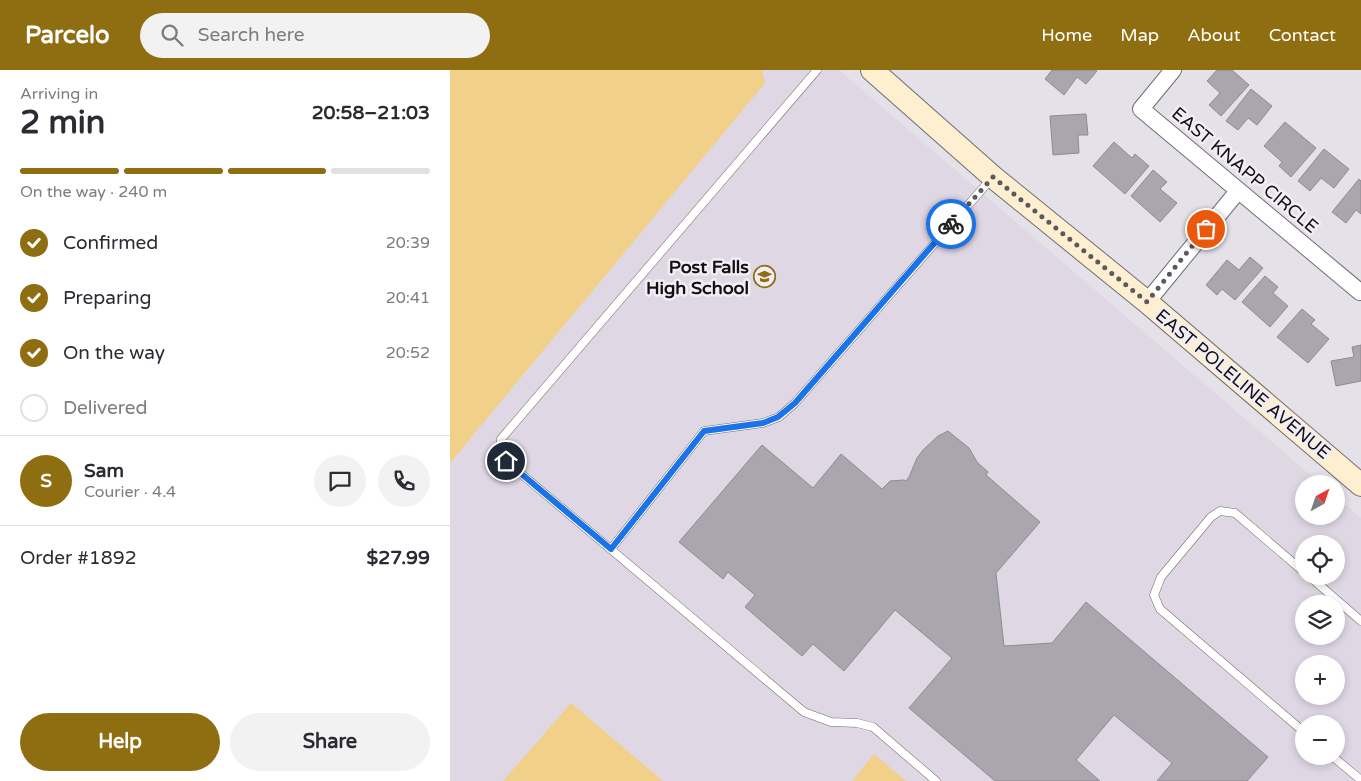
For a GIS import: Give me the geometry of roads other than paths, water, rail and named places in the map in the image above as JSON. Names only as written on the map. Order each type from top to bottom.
[{"type":"main road","name":"EAST POLELINE AVENUE","points":[[872,70],[993,177],[1147,302],[1361,485]]},
{"type":"street","name":"EAST KNAPP CIRCLE","points":[[1174,70],[1141,109],[1361,291]]},
{"type":"street","points":[[1147,302],[1238,191]]},
{"type":"lane","points":[[817,70],[501,439],[501,449],[506,461],[804,712],[831,722],[873,726],[936,781]]},
{"type":"lane","points":[[611,549],[704,431],[763,423],[778,417],[795,403],[993,177]]},
{"type":"lane","points":[[1295,564],[1235,513],[1220,511],[1211,517],[1162,577],[1154,595],[1160,609],[1295,724]]},
{"type":"lane","points":[[1319,585],[1361,621]]},
{"type":"lane","points":[[1343,765],[1361,780]]},
{"type":"place","name":"Post Falls High School","points":[[765,277]]}]
